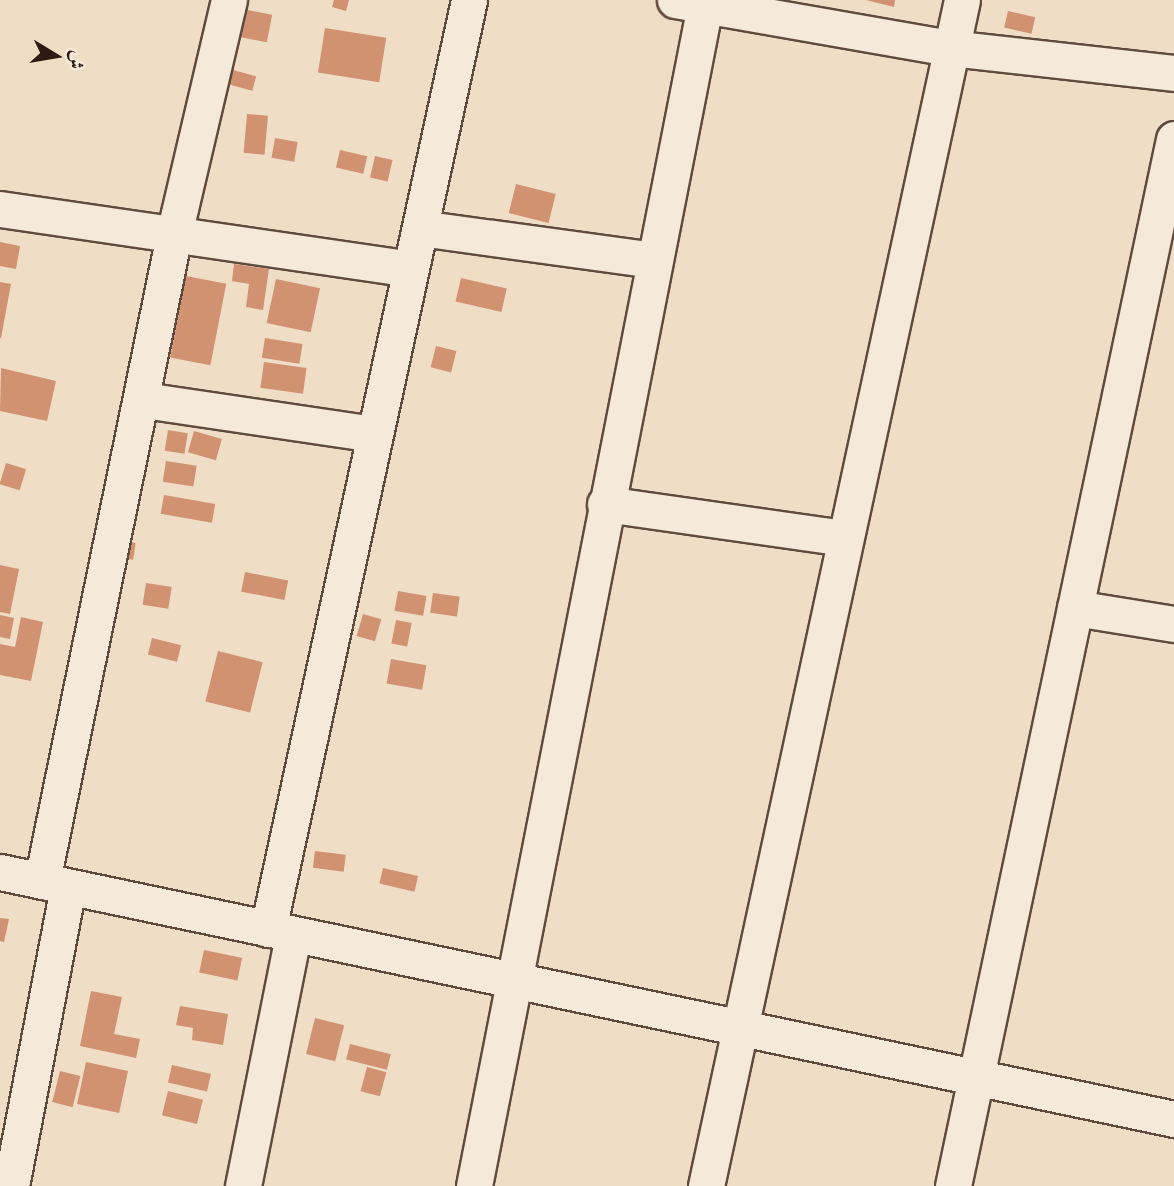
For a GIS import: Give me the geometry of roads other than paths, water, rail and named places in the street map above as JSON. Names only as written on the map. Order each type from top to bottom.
[{"type":"street","points":[[11,1186],[55,884],[175,230],[229,0]]},
{"type":"street","points":[[246,1185],[280,932],[373,434],[469,0]]},
{"type":"street","points":[[706,1186],[842,538],[962,0]]},
{"type":"street","points":[[474,1186],[605,504],[655,260],[696,2],[951,48],[1174,74]]},
{"type":"street","points":[[953,1186],[1174,139]]},
{"type":"street","points":[[0,209],[175,230],[411,268]]},
{"type":"street","points":[[420,228],[655,260]]},
{"type":"street","points":[[144,400],[373,434]]},
{"type":"street","points":[[605,504],[842,538]]},
{"type":"street","points":[[1075,608],[1174,624]]},
{"type":"street","points":[[0,872],[976,1081],[1174,1119]]}]
